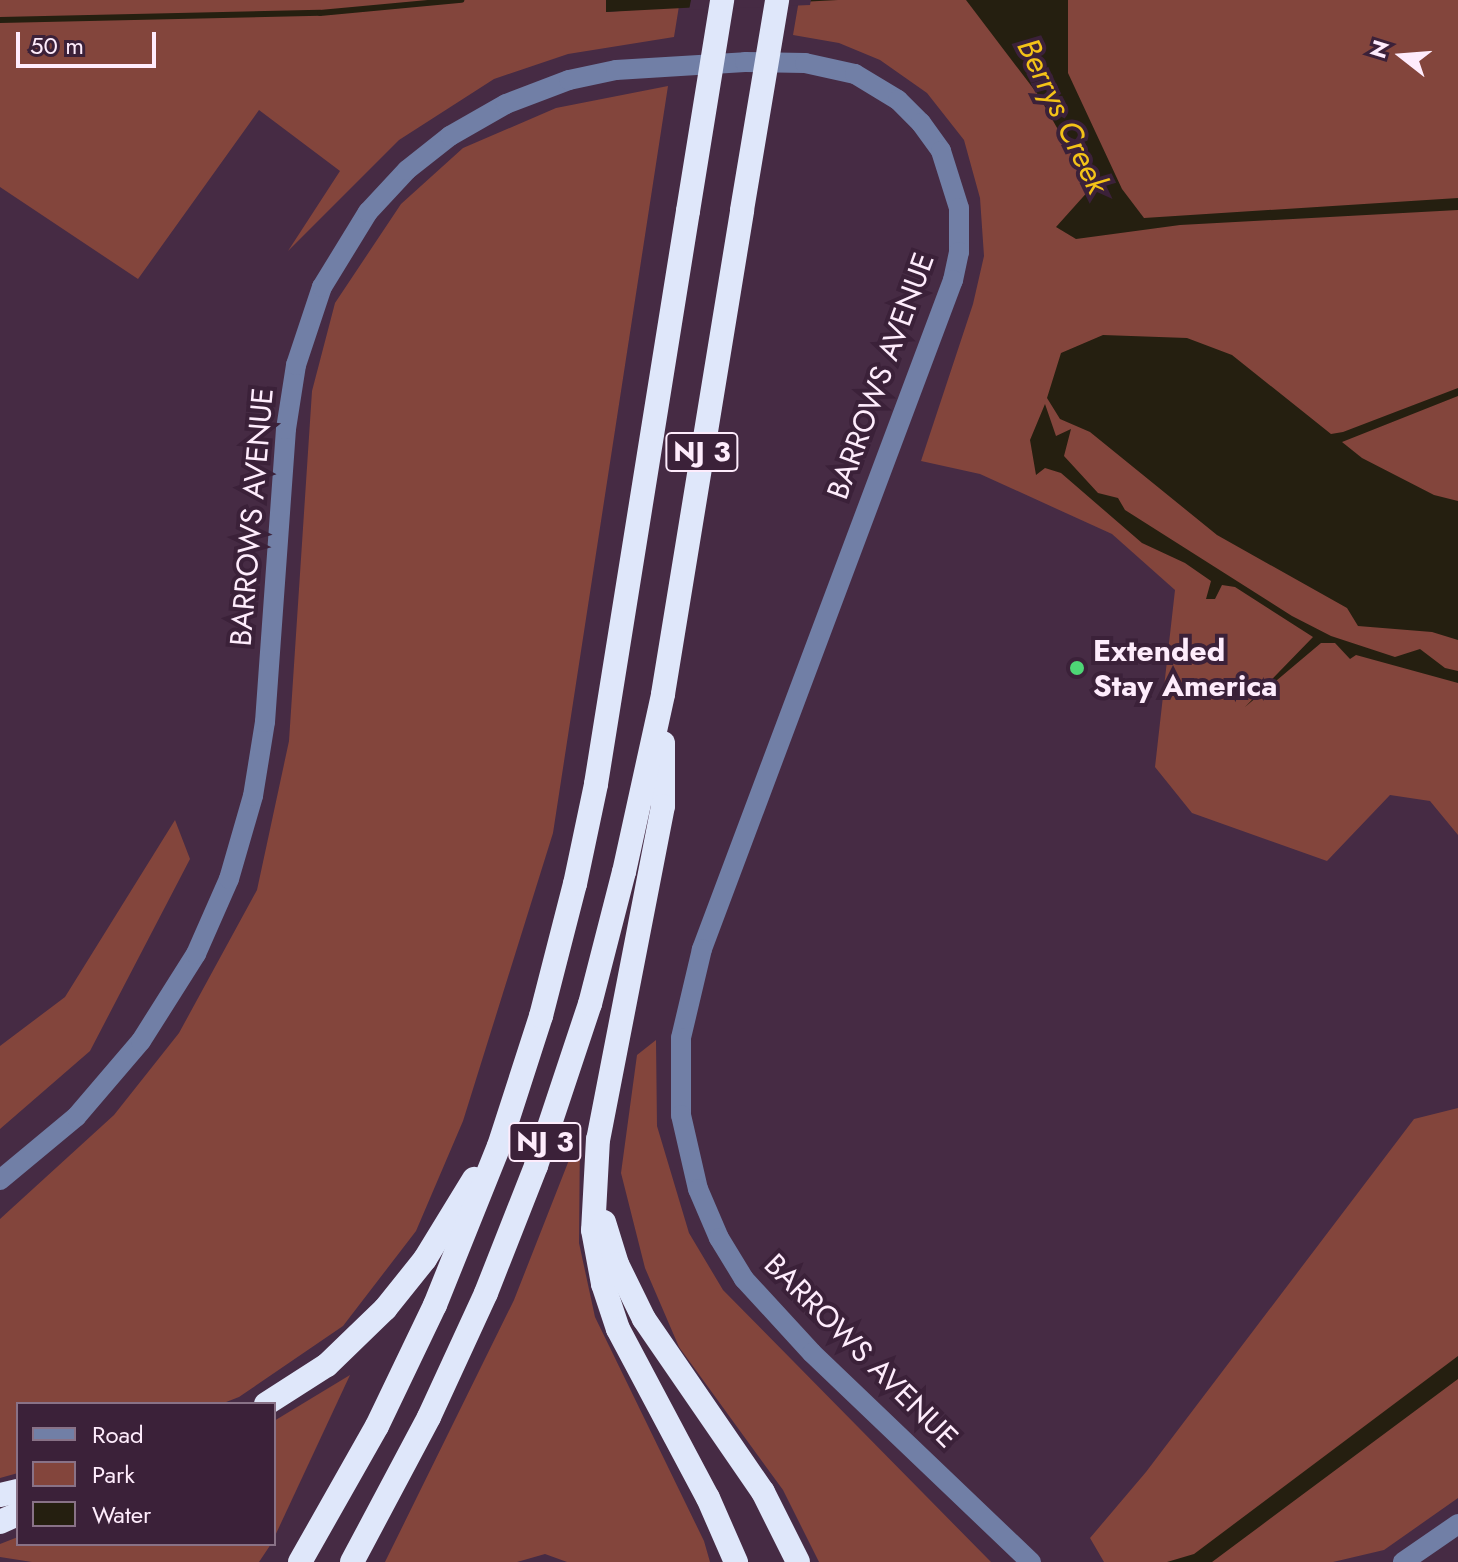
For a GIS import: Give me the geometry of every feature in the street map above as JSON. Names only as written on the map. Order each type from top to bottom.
[{"type":"highway","name":"NJ 3","points":[[300,1562],[350,1476],[421,1335],[462,1242],[510,1114],[553,973],[587,829],[722,0]]},
{"type":"highway","name":"NJ 3","points":[[352,1562],[459,1355],[536,1166],[570,1069],[605,949],[663,694],[777,0]]},
{"type":"highway","points":[[663,694],[663,806],[595,1161],[594,1239],[612,1314],[708,1498],[736,1562]]},
{"type":"highway","points":[[269,1402],[327,1365],[399,1293],[438,1238],[510,1114]]},
{"type":"highway","points":[[595,1161],[606,1230],[633,1298],[665,1352],[763,1492],[798,1562]]},
{"type":"street","name":"BARROWS AVENUE","points":[[0,1180],[76,1117],[141,1041],[196,954],[229,879],[253,796],[265,722],[286,429],[296,365],[322,287],[368,212],[407,170],[450,136],[506,104],[569,80],[616,70],[745,62],[805,63],[855,74],[898,100],[921,123],[941,151],[959,208],[959,252],[953,280],[702,949],[681,1038],[681,1115],[698,1189],[719,1238],[744,1279],[812,1353],[1031,1562]]},
{"type":"street","points":[[1403,1562],[1458,1524]]},
{"type":"green space","points":[[0,0],[606,0],[607,12],[679,6],[674,37],[568,54],[494,79],[399,140],[288,251],[340,171],[259,110],[138,279],[0,187]]},
{"type":"green space","points":[[799,0],[1458,0],[1458,835],[1430,801],[1390,795],[1327,861],[1192,813],[1155,767],[1175,590],[1112,534],[980,474],[921,461],[973,304],[984,256],[980,198],[964,140],[927,93],[880,60],[839,43],[793,35]]},
{"type":"green space","points":[[668,86],[553,833],[463,1121],[416,1231],[343,1326],[239,1397],[226,1402],[16,1402],[16,1474],[0,1478],[0,1219],[114,1115],[179,1033],[257,890],[289,741],[312,391],[335,303],[401,204],[463,148],[556,108]]},
{"type":"green space","points":[[175,820],[190,859],[90,1051],[0,1129],[0,1046],[65,997]]},
{"type":"green space","points":[[656,1040],[657,1126],[689,1233],[723,1290],[991,1562],[819,1562],[783,1490],[679,1347],[645,1268],[621,1173],[637,1055]]},
{"type":"green space","points":[[1458,1108],[1458,1498],[1384,1550],[1333,1562],[1104,1562],[1090,1538],[1146,1472],[1414,1119]]},
{"type":"green space","points":[[580,1132],[579,1243],[595,1317],[704,1541],[710,1562],[567,1562],[545,1554],[517,1562],[385,1562],[514,1300]]},
{"type":"green space","points":[[350,1375],[276,1534],[276,1420]]},
{"type":"green space","points":[[16,1538],[16,1546],[270,1546],[259,1562],[32,1562],[0,1557],[0,1544]]},
{"type":"water","points":[[606,0],[838,0],[606,12]]},
{"type":"water","name":"Berrys Creek","points":[[966,0],[1068,0],[1068,73],[1122,189],[1144,218],[1458,198],[1458,210],[1180,225],[1076,239],[1056,227],[1091,188],[1039,96]]},
{"type":"water","points":[[1103,335],[1187,338],[1232,355],[1331,434],[1458,388],[1458,396],[1342,442],[1362,458],[1434,495],[1458,501],[1458,640],[1432,632],[1358,626],[1347,608],[1217,535],[1090,432],[1060,419],[1047,398],[1061,353]]},
{"type":"water","points":[[1045,404],[1056,436],[1071,429],[1064,456],[1098,493],[1118,498],[1125,510],[1292,616],[1331,636],[1395,657],[1420,649],[1445,668],[1458,671],[1458,683],[1356,655],[1350,659],[1335,643],[1321,643],[1245,707],[1313,637],[1235,587],[1222,585],[1215,599],[1206,599],[1211,581],[1185,563],[1142,543],[1061,473],[1045,468],[1036,475],[1030,440]]},
{"type":"water","points":[[1458,1356],[1458,1379],[1212,1562],[1167,1562],[1194,1554]]},
{"type":"pier","points":[[691,0],[811,0],[810,5],[689,10]]},
{"type":"waterway","points":[[0,20],[320,13],[461,0]]},
{"type":"place","name":"Extended Stay America","points":[[1077,668]]}]
